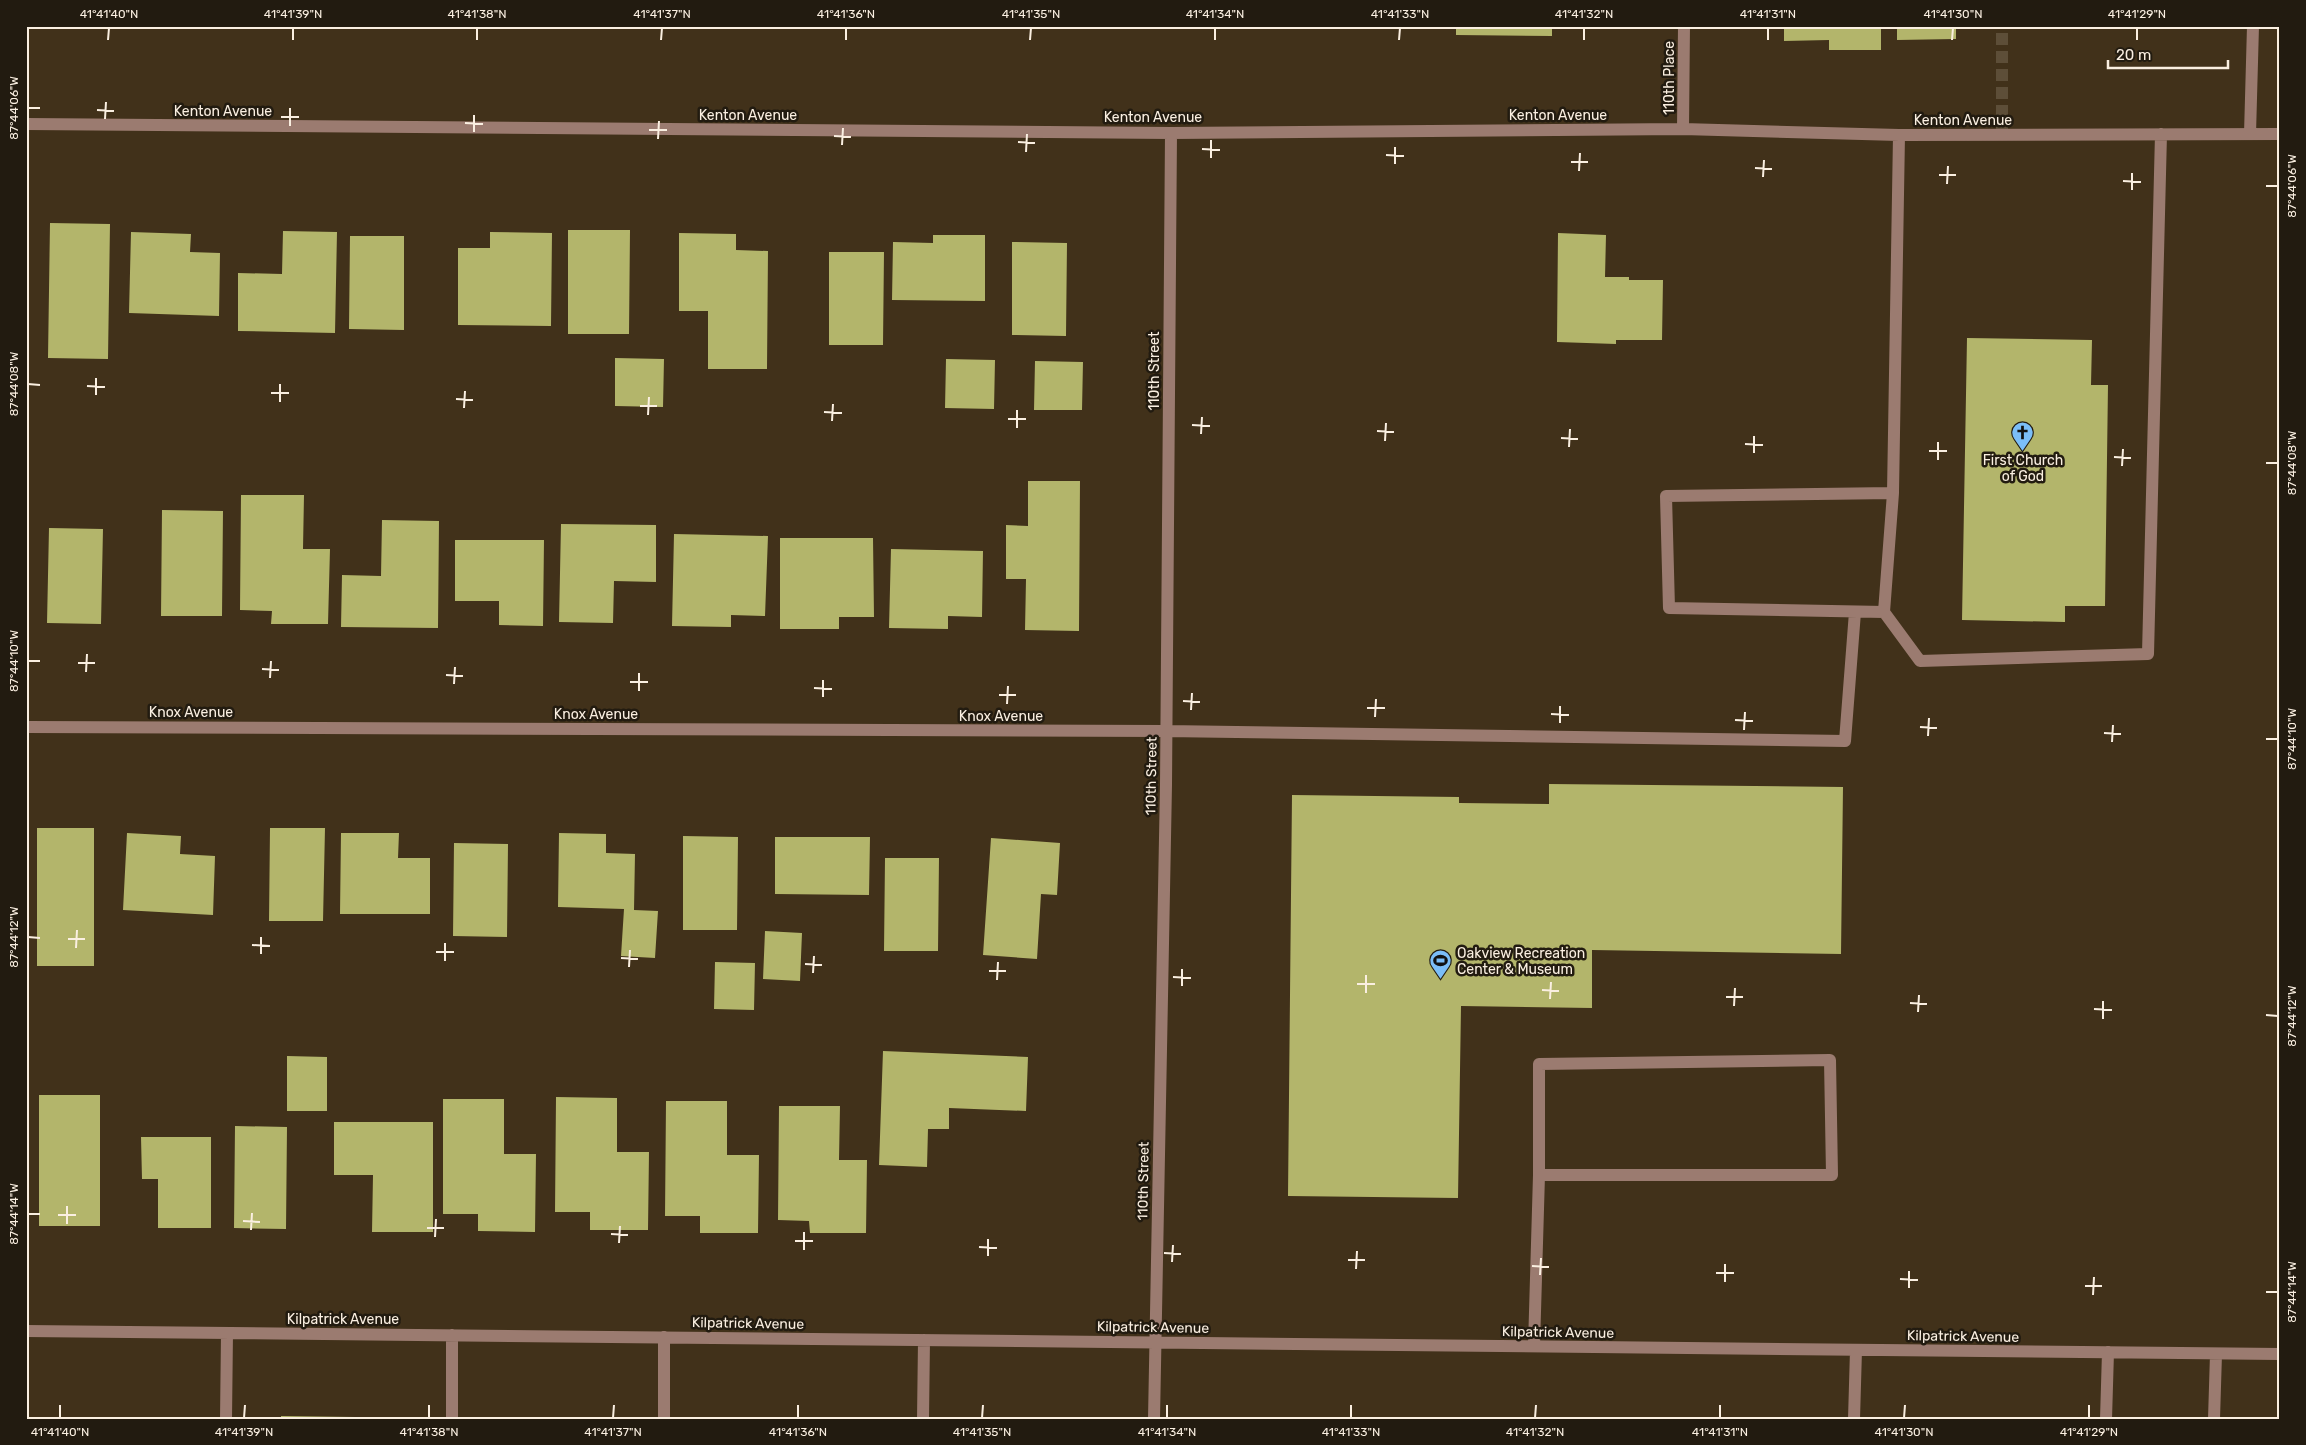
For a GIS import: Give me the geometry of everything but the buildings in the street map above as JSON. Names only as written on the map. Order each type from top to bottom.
[{"type":"street","name":"110th Place","points":[[1684,26],[1684,129]]},
{"type":"street","points":[[2250,134],[2253,26]]},
{"type":"street","name":"Kenton Avenue","points":[[26,124],[1171,133],[1684,129],[1899,135],[2280,134]]},
{"type":"street","name":"110th Street","points":[[1154,1419],[1166,731],[1171,133]]},
{"type":"street","points":[[1899,135],[1892,494],[1884,612],[1920,661],[2148,654],[2161,134]]},
{"type":"street","points":[[1884,612],[1669,608],[1666,496],[1892,494]]},
{"type":"street","name":"Knox Avenue","points":[[26,727],[1166,731],[1845,741],[1854,612]]},
{"type":"street","points":[[1534,1346],[1539,1175],[1539,1064],[1830,1060],[1832,1175],[1539,1175]]},
{"type":"street","name":"Kilpatrick Avenue","points":[[26,1331],[2280,1354]]},
{"type":"street","points":[[226,1333],[226,1419]]},
{"type":"street","points":[[452,1335],[452,1419]]},
{"type":"street","points":[[664,1337],[664,1419]]},
{"type":"street","points":[[923,1419],[924,1340]]},
{"type":"street","points":[[1854,1419],[1856,1350]]},
{"type":"street","points":[[2106,1419],[2108,1352]]},
{"type":"street","points":[[2214,1419],[2216,1354]]},
{"type":"tunnel","points":[[2002,26],[2002,135]]},
{"type":"place","name":"First Church of God","points":[[2023,451]]},
{"type":"place","name":"Oakview Recreation Center & Museum","points":[[1441,980]]}]
